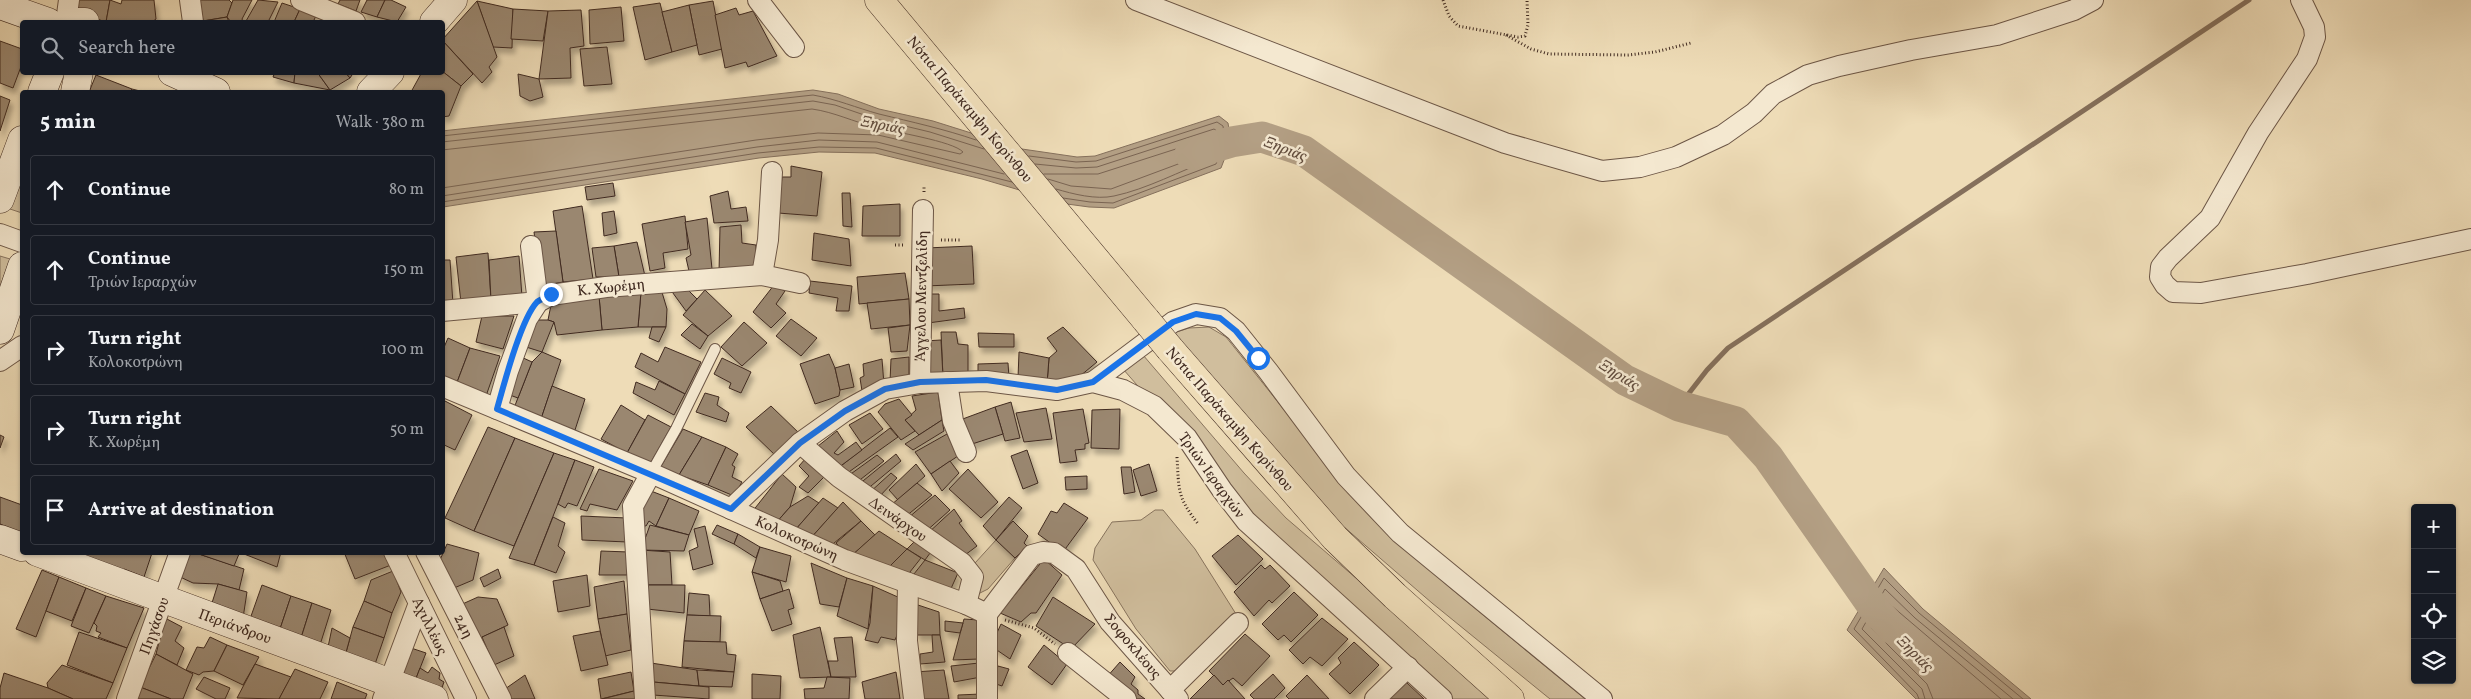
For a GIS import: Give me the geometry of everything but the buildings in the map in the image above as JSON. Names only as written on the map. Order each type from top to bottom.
[{"type":"highway","name":"Νότια Παράκαμψη Κορίνθου","points":[[879,0],[1170,349],[1335,538],[1395,596],[1510,699]]},
{"type":"street","points":[[66,20],[69,0]]},
{"type":"street","points":[[190,0],[193,20]]},
{"type":"street","points":[[301,0],[350,20]]},
{"type":"street","points":[[436,20],[453,0]]},
{"type":"street","points":[[758,0],[794,47]]},
{"type":"street","points":[[1136,0],[1505,143],[1602,171],[1640,167],[1676,157],[1722,135],[1754,113],[1773,94],[1808,75],[1911,50],[1997,34],[2074,10],[2093,0]]},
{"type":"street","points":[[2301,0],[2314,27],[2315,37],[2307,60],[2258,133],[2210,218],[2161,267],[2160,277],[2165,285],[2173,292],[2201,293],[2307,274],[2471,239]]},
{"type":"street","points":[[0,4],[43,20]]},
{"type":"street","points":[[0,24],[20,31]]},
{"type":"street","points":[[43,90],[49,75]]},
{"type":"street","points":[[76,90],[79,75]]},
{"type":"street","points":[[179,75],[212,90]]},
{"type":"street","points":[[373,90],[387,75]]},
{"type":"street","points":[[0,199],[20,145]]},
{"type":"street","points":[[762,274],[768,240],[772,172]]},
{"type":"street","name":"Άγγελου Μεντζελίδη","points":[[920,382],[923,210]]},
{"type":"street","points":[[0,234],[20,241]]},
{"type":"street","points":[[497,409],[508,371],[528,319],[538,302],[531,246]]},
{"type":"street","points":[[0,330],[20,272]]},
{"type":"street","name":"Κ. Χωρέμη","points":[[445,311],[538,302],[551,294],[606,287],[762,274],[800,283]]},
{"type":"street","points":[[1093,382],[1173,322],[1196,314],[1220,318],[1236,331],[1263,364],[1346,476],[1400,533],[1602,699]]},
{"type":"street","points":[[0,361],[20,347]]},
{"type":"street","name":"Τριών Ιεραρχών","points":[[731,509],[800,443],[845,411],[885,389],[920,382],[986,380],[1057,390],[1093,382],[1122,390],[1154,406],[1174,424],[1187,438],[1222,490],[1246,521],[1442,699]]},
{"type":"street","points":[[946,382],[953,421],[966,452]]},
{"type":"street","name":"Κολοκοτρώνη","points":[[445,387],[651,473],[845,560],[966,604],[988,614]]},
{"type":"street","name":"Δεινάρχου","points":[[800,443],[839,477],[962,563],[974,577],[966,604]]},
{"type":"street","points":[[645,699],[634,506],[651,473]]},
{"type":"street","points":[[0,539],[20,546]]},
{"type":"street","name":"Σοφοκλέους","points":[[988,614],[1032,555],[1043,552],[1054,553],[1076,569],[1110,622],[1174,695]]},
{"type":"street","name":"Περιάνδρου","points":[[45,555],[164,599],[386,691],[434,699]]},
{"type":"street","name":"Πηγάσου","points":[[127,699],[179,555]]},
{"type":"street","name":"Αχιλλέως","points":[[395,555],[466,699]]},
{"type":"street","name":"24η","points":[[428,555],[501,699]]},
{"type":"street","points":[[908,583],[907,641],[914,699]]},
{"type":"street","points":[[386,691],[419,603]]},
{"type":"street","points":[[987,699],[988,614]]},
{"type":"street","points":[[1174,695],[1238,623]]},
{"type":"street","points":[[1068,653],[1126,699]]},
{"type":"street","points":[[1375,699],[1408,667]]},
{"type":"lane","points":[[651,473],[676,429],[715,349]]},
{"type":"path","points":[[1443,0],[1449,16],[1458,26],[1518,38],[1525,36],[1528,25],[1527,0]]},
{"type":"path","points":[[1506,35],[1531,49],[1549,54],[1628,55],[1655,52],[1691,43]]},
{"type":"path","points":[[1174,424],[1179,490],[1184,506],[1199,525]]},
{"type":"path","points":[[988,614],[1034,628],[1068,653]]},
{"type":"shaded area","points":[[20,167],[20,212],[7,208]]},
{"type":"shaded area","points":[[0,256],[10,259],[0,287]]},
{"type":"shaded area","points":[[1209,327],[1226,337],[1313,446],[1375,518],[1449,587],[1585,699],[1550,699],[1432,603],[1329,514],[1170,334],[1189,328]]},
{"type":"shaded area","points":[[1143,355],[1244,473],[1286,518],[1497,699],[1453,699],[1261,527],[1123,369]]},
{"type":"shaded area","points":[[1155,510],[1163,510],[1195,549],[1236,614],[1179,671],[1170,671],[1136,629],[1093,560],[1095,548],[1112,522],[1141,520]]},
{"type":"shaded area","points":[[996,540],[1015,558],[988,589],[978,594],[975,563]]},
{"type":"water","points":[[813,90],[838,94],[879,109],[933,121],[1022,149],[1077,157],[1095,156],[1219,116],[1228,123],[1231,142],[1221,168],[1114,208],[1067,204],[982,179],[875,153],[819,152],[759,158],[445,207],[445,131]]},
{"type":"water","points":[[1884,568],[1923,609],[2031,699],[1916,699],[1847,630]]},
{"type":"waterway","points":[[1679,406],[1707,370],[1728,348],[2249,0]]},
{"type":"waterway","name":"Ξηριάς","points":[[1190,154],[1231,142],[1262,137],[1304,151],[1625,380],[1679,406],[1736,422],[1768,457],[1876,611],[1893,629]]},
{"type":"route","points":[[551,294],[538,302],[528,319],[508,371],[497,409],[651,473],[731,509],[800,443],[845,411],[885,389],[920,382],[986,380],[1057,390],[1093,382],[1173,322],[1196,314],[1220,318],[1236,331],[1258,358]]}]
